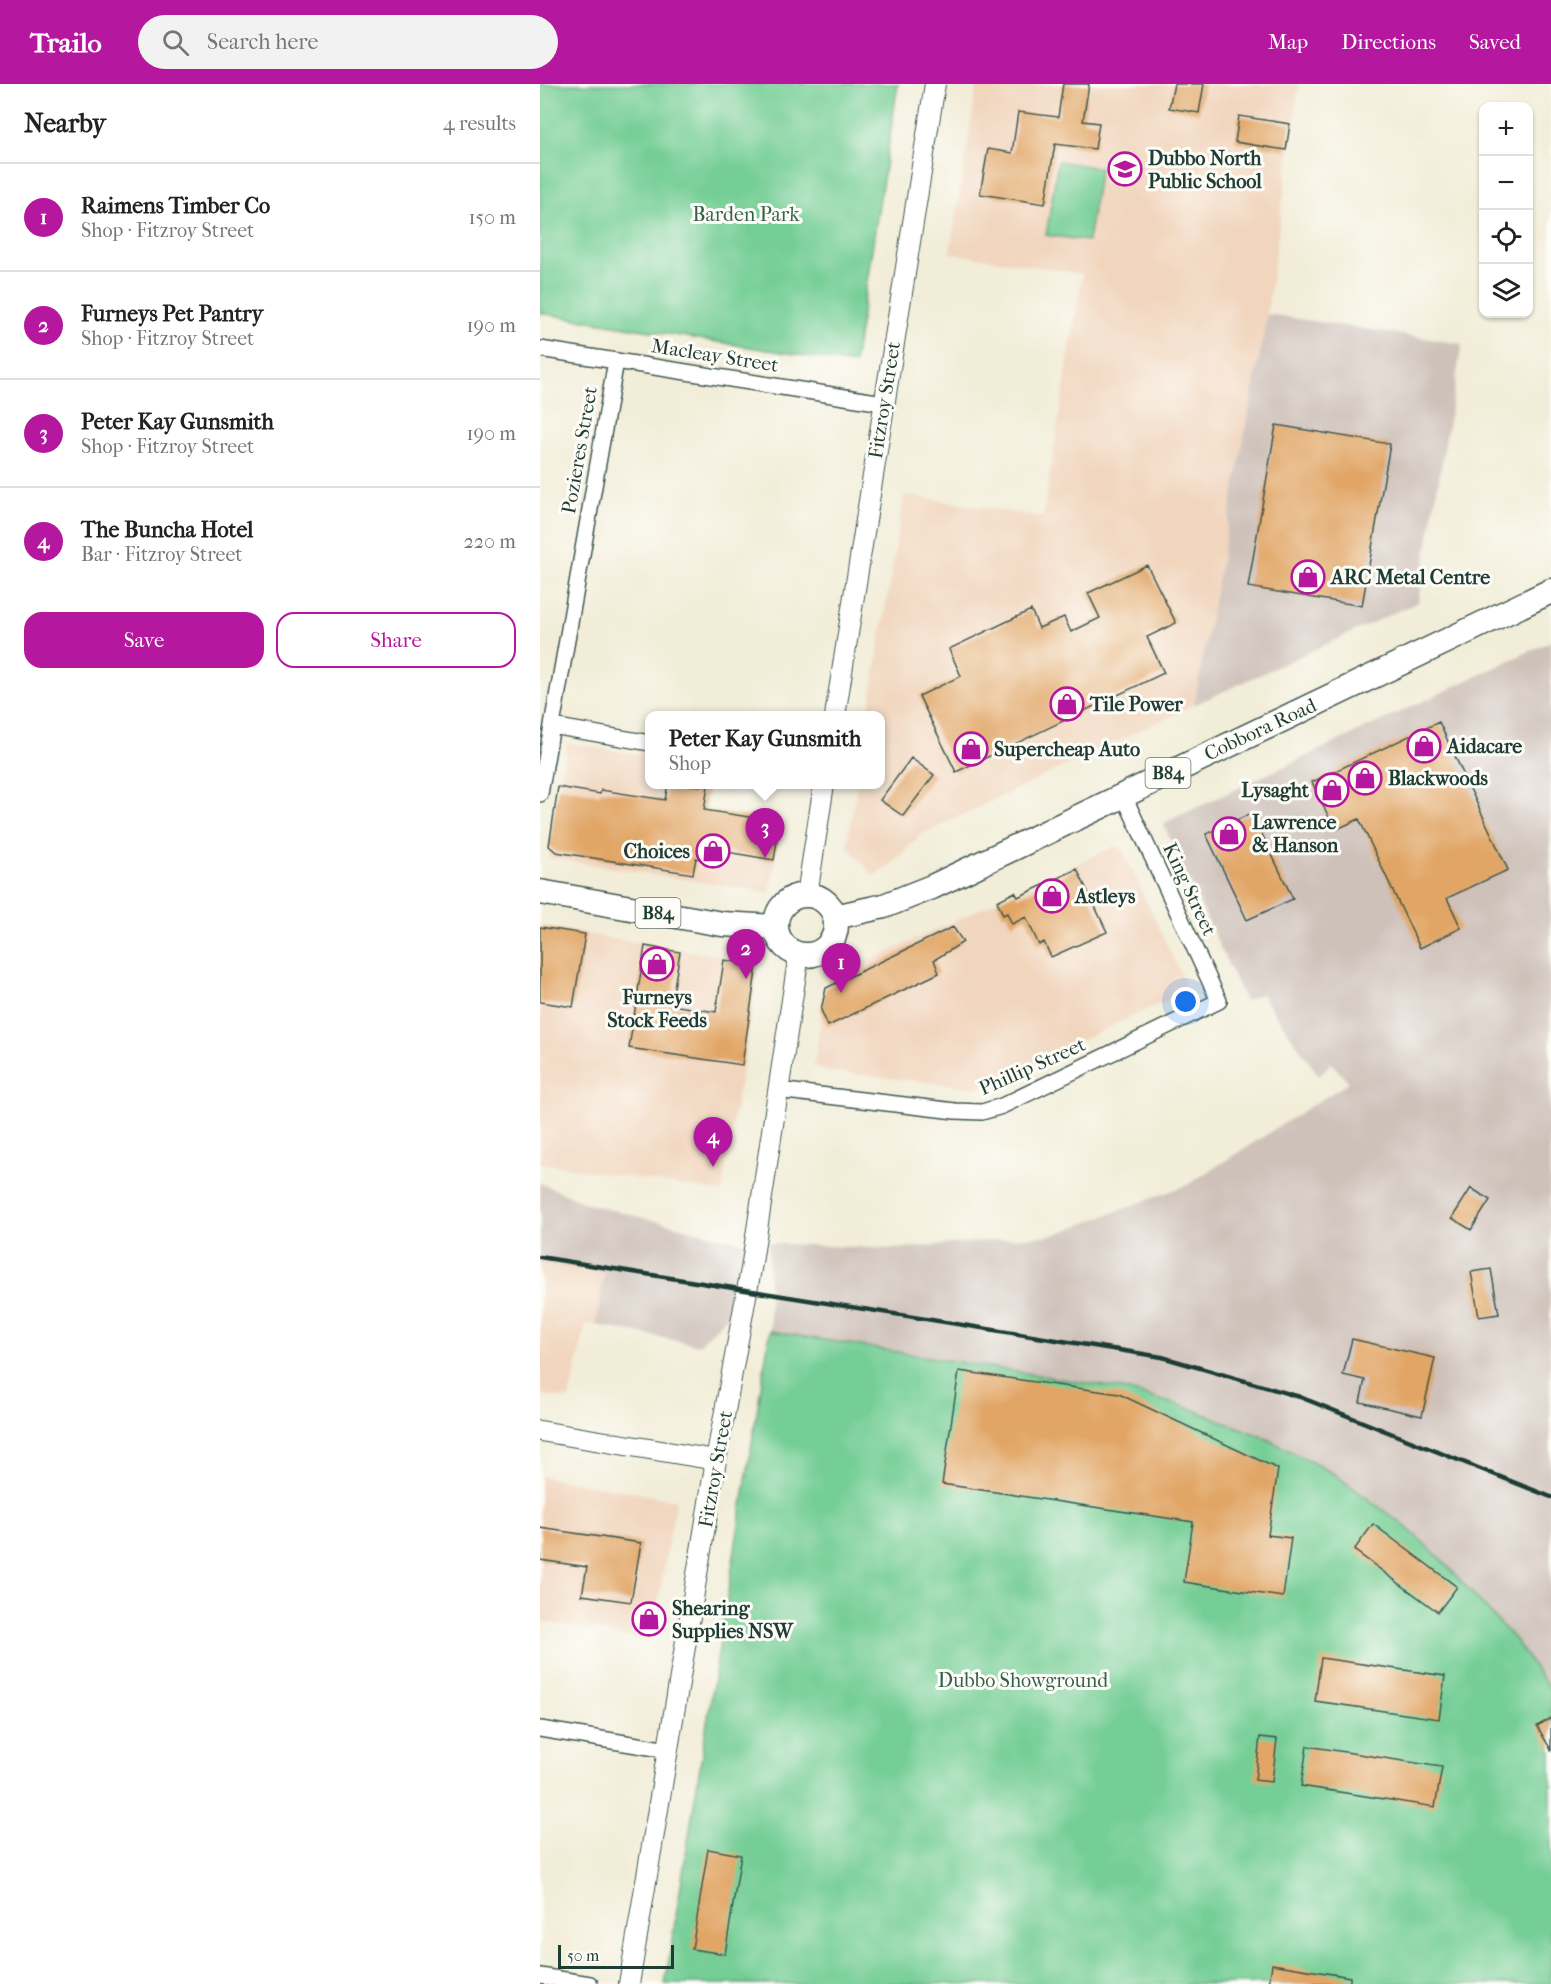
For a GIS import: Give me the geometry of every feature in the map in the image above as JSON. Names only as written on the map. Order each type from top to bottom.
[{"type":"main road","name":"Cobbora Road","points":[[835,917],[884,906],[932,887],[1551,591]]},
{"type":"main road","name":"B84","points":[[540,892],[722,924],[776,927]]},
{"type":"main road","points":[[807,895],[824,902],[835,917],[836,927],[827,946],[819,952],[799,954],[783,944],[776,927],[776,918],[784,904],[799,896],[807,895]]},
{"type":"street","name":"Fitzroy Street","points":[[836,711],[935,84]]},
{"type":"street","name":"Macleay Street","points":[[540,349],[884,403]]},
{"type":"street","name":"Pozieres Street","points":[[540,794],[616,361]]},
{"type":"street","points":[[552,726],[645,742]]},
{"type":"street","points":[[807,895],[823,789]]},
{"type":"street","name":"King Street","points":[[1123,794],[1219,1002]]},
{"type":"street","name":"Fitzroy Street","points":[[629,1984],[716,1460],[752,1269],[799,954]]},
{"type":"street","name":"Phillip Street","points":[[777,1090],[955,1112],[982,1112],[1002,1106],[1219,1002]]},
{"type":"street","points":[[540,1431],[716,1460]]},
{"type":"street","points":[[540,1729],[668,1750]]},
{"type":"street","points":[[540,1976],[590,1984]]},
{"type":"shaded area","points":[[977,84],[1299,84],[1267,314],[1194,705],[920,835],[892,864],[874,876],[847,846],[856,789],[885,789],[885,711],[869,711],[904,495],[1043,517],[1082,274],[950,253]]},
{"type":"shaded area","points":[[1267,314],[1462,344],[1418,602],[1194,705]]},
{"type":"shaded area","points":[[1551,641],[1551,1691],[1515,1640],[1440,1558],[1406,1527],[1334,1474],[1263,1437],[1189,1408],[1122,1389],[770,1331],[768,1243],[895,1249],[1053,1235],[1187,1185],[1349,1082],[1331,1063],[1319,1076],[1261,994],[1245,1001],[1164,826],[1166,822]]},
{"type":"shaded area","points":[[567,743],[645,755],[645,789],[708,789],[705,812],[781,824],[770,893],[549,858]]},
{"type":"shaded area","points":[[1113,847],[1119,847],[1123,851],[1185,983],[1182,993],[980,1088],[826,1071],[814,1066],[826,981]]},
{"type":"shaded area","points":[[540,927],[759,962],[722,1192],[540,1163]]},
{"type":"shaded area","points":[[540,1183],[588,1204],[745,1243],[733,1311],[699,1345],[596,1325],[604,1273],[540,1263]]},
{"type":"shaded area","points":[[540,1263],[604,1273],[596,1325],[586,1324],[569,1399],[540,1395]]},
{"type":"shaded area","points":[[540,1476],[676,1500],[651,1641],[540,1621]]},
{"type":"green space","name":"Barden Park","points":[[540,84],[898,84],[854,364],[540,313]]},
{"type":"green space","points":[[1058,161],[1100,168],[1088,241],[1046,235]]},
{"type":"green space","name":"Dubbo Showground","points":[[770,1331],[1122,1389],[1189,1408],[1263,1437],[1334,1474],[1406,1527],[1440,1558],[1515,1640],[1551,1691],[1551,1984],[665,1984]]},
{"type":"building","points":[[1063,84],[1089,84],[1083,121],[1099,123],[1095,149],[1055,144],[1045,204],[980,194],[988,149],[1012,153],[1018,112],[1058,117]]},
{"type":"building","points":[[1174,84],[1204,84],[1199,113],[1169,108]]},
{"type":"building","points":[[1239,116],[1290,124],[1286,150],[1235,142]]},
{"type":"building","points":[[1276,425],[1390,444],[1362,606],[1248,587]]},
{"type":"building","points":[[1147,565],[1176,623],[1147,637],[1164,673],[956,772],[919,696],[961,676],[949,649],[1031,610],[1039,628],[1064,617],[1071,632],[1100,618],[1088,593]]},
{"type":"building","points":[[1439,722],[1508,870],[1447,898],[1461,928],[1420,948],[1359,819],[1335,830],[1312,782]]},
{"type":"building","points":[[911,758],[934,775],[903,816],[880,800]]},
{"type":"building","points":[[558,787],[600,794],[601,790],[665,800],[667,789],[708,789],[704,810],[780,822],[774,860],[727,852],[725,863],[696,858],[693,874],[556,852],[549,846]]},
{"type":"building","points":[[1252,813],[1293,899],[1247,920],[1206,834]]},
{"type":"building","points":[[1077,869],[1107,932],[1051,957],[1044,942],[1039,945],[1026,917],[1012,924],[1007,913],[1003,915],[997,901],[1015,892],[1018,897]]},
{"type":"building","points":[[540,927],[585,934],[573,1007],[540,1002]]},
{"type":"building","points":[[953,927],[963,942],[934,960],[939,973],[828,1026],[821,1010],[826,988]]},
{"type":"building","points":[[645,946],[680,952],[671,1005],[716,1012],[724,960],[757,965],[742,1065],[629,1048]]},
{"type":"building","points":[[1471,1188],[1490,1200],[1471,1230],[1452,1218]]},
{"type":"building","points":[[1491,1269],[1499,1314],[1479,1317],[1471,1272]]},
{"type":"building","points":[[1352,1339],[1435,1358],[1422,1416],[1360,1402],[1365,1380],[1343,1375]]},
{"type":"building","points":[[959,1371],[1119,1394],[1278,1469],[1268,1535],[1291,1538],[1283,1597],[1184,1582],[1193,1522],[942,1484]]},
{"type":"building","points":[[1373,1524],[1457,1587],[1438,1612],[1354,1550]]},
{"type":"building","points":[[540,1528],[641,1543],[631,1602],[582,1595],[587,1567],[540,1560]]},
{"type":"building","points":[[1321,1658],[1445,1676],[1439,1719],[1315,1701]]},
{"type":"building","points":[[1551,1718],[1551,1750],[1537,1726]]},
{"type":"building","points":[[1260,1737],[1277,1739],[1272,1782],[1255,1780]]},
{"type":"building","points":[[1307,1746],[1442,1767],[1435,1807],[1301,1786]]},
{"type":"building","points":[[708,1849],[741,1855],[725,1954],[692,1949]]},
{"type":"building","points":[[1272,1964],[1350,1977],[1350,1984],[1269,1984]]},
{"type":"railway","points":[[540,1257],[1162,1357],[1300,1397],[1551,1497]]},
{"type":"place","name":"Dubbo North Public School","points":[[1125,169]]},
{"type":"place","name":"ARC Metal Centre","points":[[1308,577]]},
{"type":"place","name":"Tile Power","points":[[1067,704]]},
{"type":"place","name":"Aidacare","points":[[1424,746]]},
{"type":"place","name":"Supercheap Auto","points":[[971,749]]},
{"type":"place","name":"Blackwoods","points":[[1365,778]]},
{"type":"place","name":"Lysaght","points":[[1332,790]]},
{"type":"place","name":"Lawrence & Hanson","points":[[1229,834]]},
{"type":"place","name":"Choices","points":[[713,851]]},
{"type":"place","name":"Peter Kay Gunsmith","points":[[765,858]]},
{"type":"place","name":"Astleys","points":[[1052,896]]},
{"type":"place","name":"Furneys Stock Feeds","points":[[657,964]]},
{"type":"place","name":"Furneys Pet Pantry","points":[[746,979]]},
{"type":"place","name":"Raimens Timber Co","points":[[841,993]]},
{"type":"place","name":"The Buncha Hotel","points":[[713,1167]]},
{"type":"place","name":"Shearing Supplies NSW","points":[[649,1619]]}]
